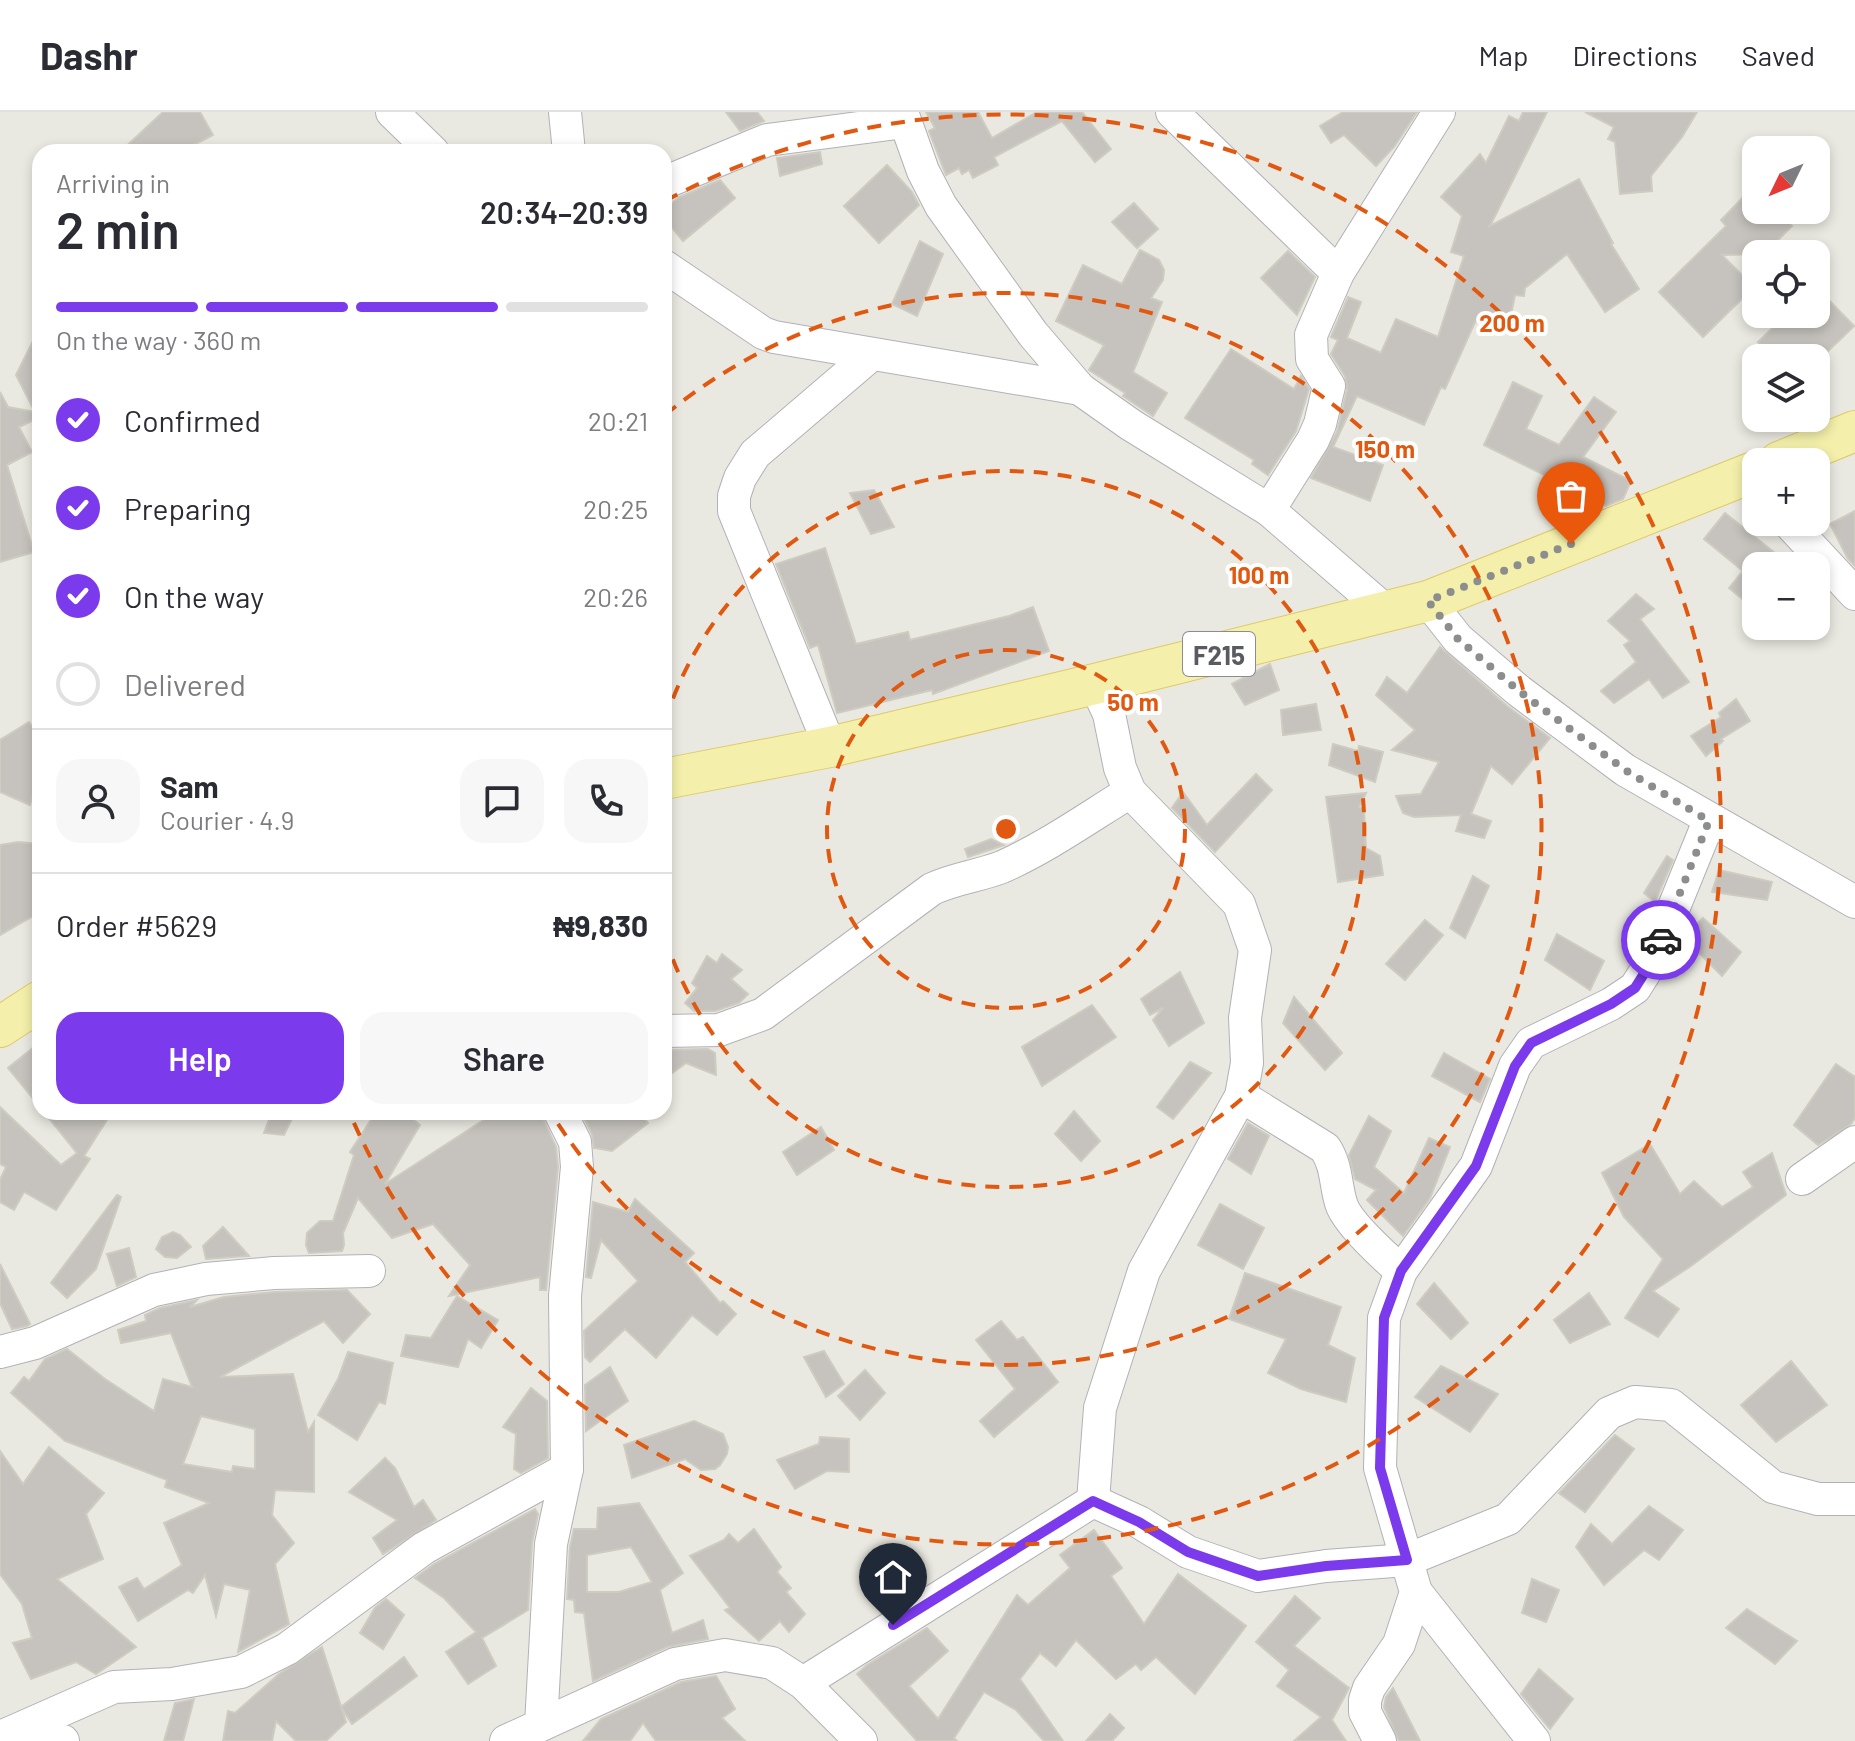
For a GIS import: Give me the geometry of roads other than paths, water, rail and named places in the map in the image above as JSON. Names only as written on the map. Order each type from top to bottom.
[{"type":"main road","points":[[1813,448],[1855,431]]},
{"type":"main road","name":"F215","points":[[672,777],[830,747],[1428,601],[1742,483]]},
{"type":"main road","points":[[0,1027],[32,1006]]},
{"type":"street","points":[[392,112],[425,144]]},
{"type":"street","points":[[565,112],[568,144]]},
{"type":"street","points":[[1172,112],[1338,273]]},
{"type":"street","points":[[1269,510],[1320,424],[1329,386],[1312,359],[1311,335],[1338,273],[1439,112]]},
{"type":"street","points":[[672,180],[767,140],[904,117],[923,171],[941,206],[1033,334],[1080,389],[1131,425],[1269,510],[1386,611]]},
{"type":"street","points":[[672,271],[763,333],[774,337],[1080,389]]},
{"type":"street","points":[[830,747],[734,511],[734,496],[740,478],[755,454],[872,354]]},
{"type":"street","points":[[1801,536],[1855,594]]},
{"type":"street","points":[[1428,601],[1458,639],[1519,691],[1625,770],[1709,821],[1855,902]]},
{"type":"street","points":[[1093,1501],[1100,1408],[1144,1271],[1241,1096],[1247,1063],[1245,1018],[1255,950],[1239,904],[1130,792],[1120,768],[1109,714],[1095,684]]},
{"type":"street","points":[[672,1031],[719,1030],[763,1014],[932,889],[949,881],[979,876],[1004,866],[1130,792]]},
{"type":"street","points":[[1534,1741],[1416,1592],[1380,1468],[1384,1318],[1401,1271],[1476,1166],[1515,1066],[1531,1043],[1611,1004],[1635,988],[1652,961],[1709,821]]},
{"type":"street","points":[[1241,1096],[1325,1148],[1334,1161],[1341,1207],[1376,1249],[1401,1271]]},
{"type":"street","points":[[541,1725],[551,1544],[567,1469],[565,1296],[577,1167],[575,1142],[564,1120]]},
{"type":"street","points":[[1802,1179],[1855,1142]]},
{"type":"street","points":[[0,1352],[35,1343],[154,1290],[206,1279],[274,1273],[369,1271]]},
{"type":"street","points":[[1093,1501],[1139,1522],[1188,1552],[1258,1576],[1326,1566],[1407,1560],[1508,1519],[1609,1413],[1635,1402],[1671,1405],[1773,1487],[1818,1499],[1855,1499]]},
{"type":"street","points":[[3,1733],[114,1687],[172,1684],[241,1672],[287,1649],[424,1548],[567,1469]]},
{"type":"street","points":[[803,1683],[1093,1501]]},
{"type":"street","points":[[1380,1741],[1365,1712],[1365,1700],[1369,1688],[1399,1644],[1416,1592]]},
{"type":"street","points":[[506,1741],[675,1664],[725,1655],[772,1663],[803,1683],[861,1741]]},
{"type":"street","points":[[3,1733],[63,1741]]}]
